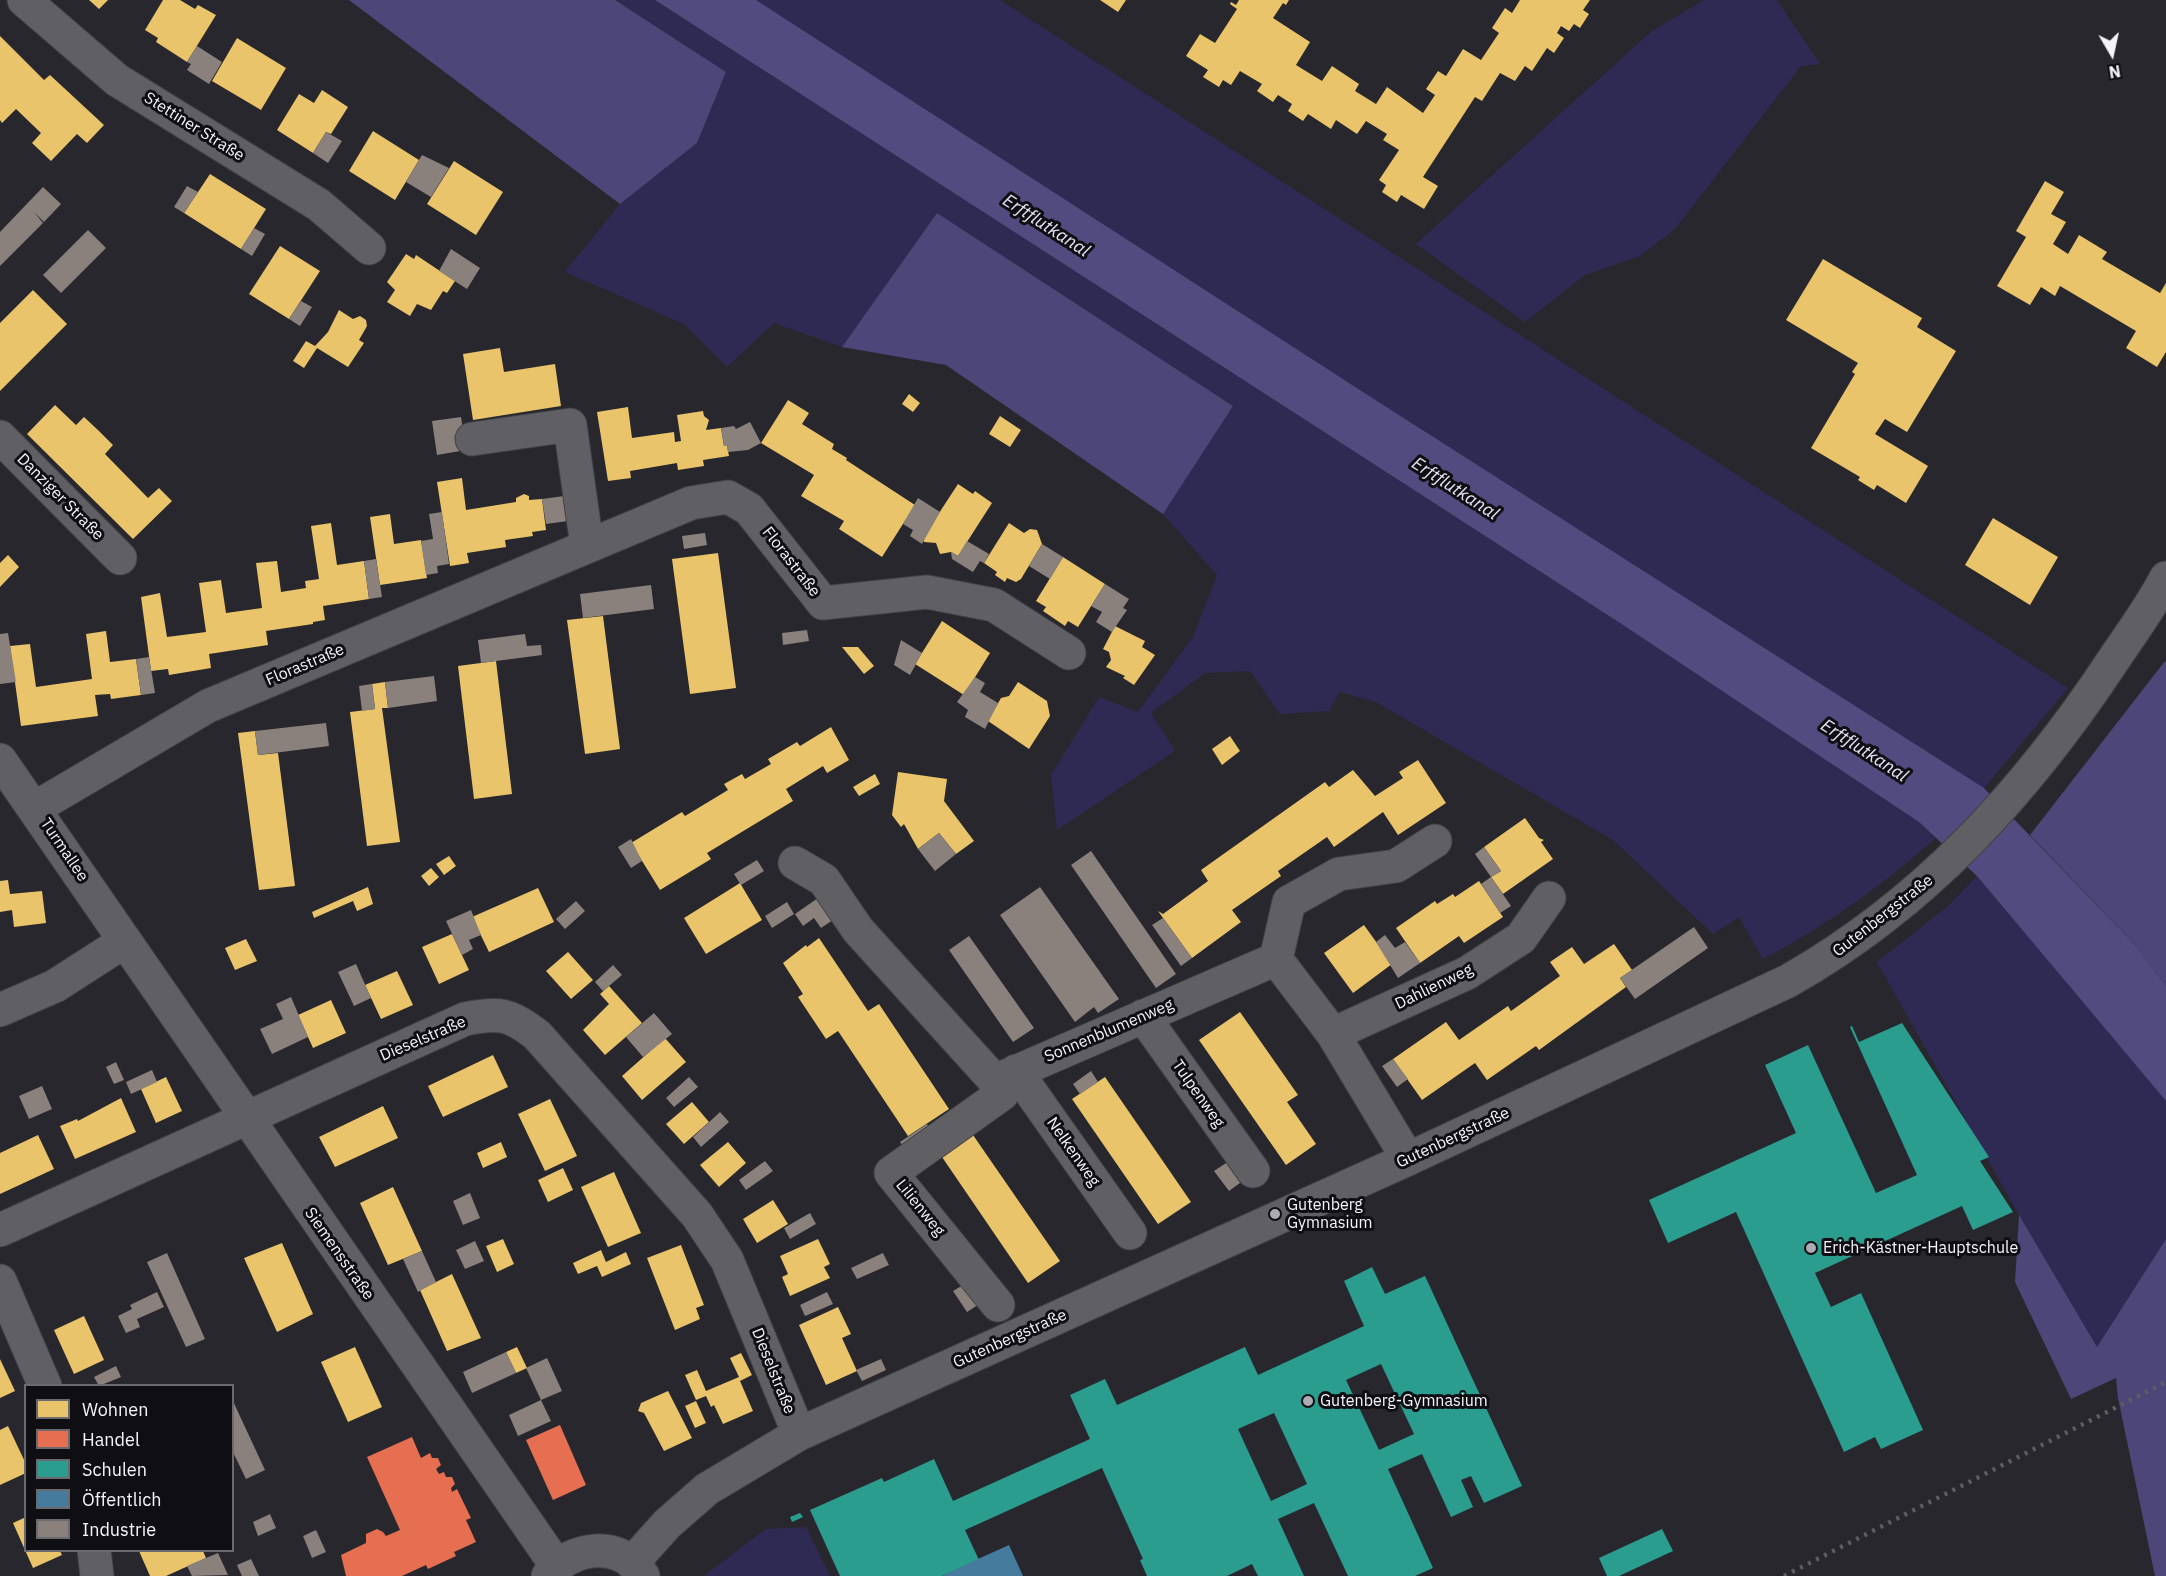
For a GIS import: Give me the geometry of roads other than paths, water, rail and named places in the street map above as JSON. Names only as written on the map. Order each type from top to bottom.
[{"type":"street","name":"Stettiner Straße","points":[[24,0],[117,80],[319,205],[369,248]]},
{"type":"street","points":[[472,439],[570,425],[587,546]]},
{"type":"street","name":"Danziger Straße","points":[[0,437],[120,558]]},
{"type":"street","name":"Florastraße","points":[[35,808],[208,706],[692,503],[728,497],[749,509],[823,603],[927,592],[994,605],[1069,653]]},
{"type":"street","name":"Gutenbergstraße","points":[[637,1569],[667,1524],[707,1489],[799,1434],[1408,1159],[1788,981],[1868,931],[1942,869],[2011,799],[2086,701],[2166,578]]},
{"type":"street","name":"Turmallee","points":[[0,760],[125,941]]},
{"type":"street","points":[[1408,1159],[1333,1034],[1276,959],[1289,902],[1339,874],[1396,866],[1435,841]]},
{"type":"street","points":[[795,863],[824,880],[858,930],[1006,1076]]},
{"type":"street","name":"Dahlienweg","points":[[1333,1034],[1467,974],[1521,938],[1549,898]]},
{"type":"street","points":[[0,1010],[55,986],[125,941]]},
{"type":"street","name":"Siemensstraße","points":[[125,941],[552,1571]]},
{"type":"street","name":"Sonnenblumenweg","points":[[1006,1076],[1276,959]]},
{"type":"street","name":"Dieselstraße","points":[[0,1230],[465,1019],[493,1014],[516,1018],[537,1035],[697,1215],[728,1260],[799,1434]]},
{"type":"street","name":"Tulpenweg","points":[[1143,1017],[1253,1171]]},
{"type":"street","name":"Nelkenweg","points":[[1006,1076],[1130,1233]]},
{"type":"street","name":"Lilienweg","points":[[998,1305],[891,1173],[1002,1094],[1006,1076]]},
{"type":"street","points":[[0,1281],[44,1384]]},
{"type":"street","points":[[552,1571],[572,1555],[591,1550],[610,1551],[637,1569]]},
{"type":"street","points":[[94,1552],[97,1576]]},
{"type":"water","name":"Erftflutkanal","points":[[655,0],[756,0],[1377,401],[1984,788],[2138,948],[2166,986],[2166,1101],[1977,876],[1919,822],[1620,623]]},
{"type":"railway","points":[[1784,1576],[2166,1382]]},
{"type":"place","name":"Gutenberg Gymnasium","points":[[1275,1214]]},
{"type":"place","name":"Erich-Kästner-Hauptschule","points":[[1811,1248]]},
{"type":"place","name":"Gutenberg-Gymnasium","points":[[1308,1401]]}]
